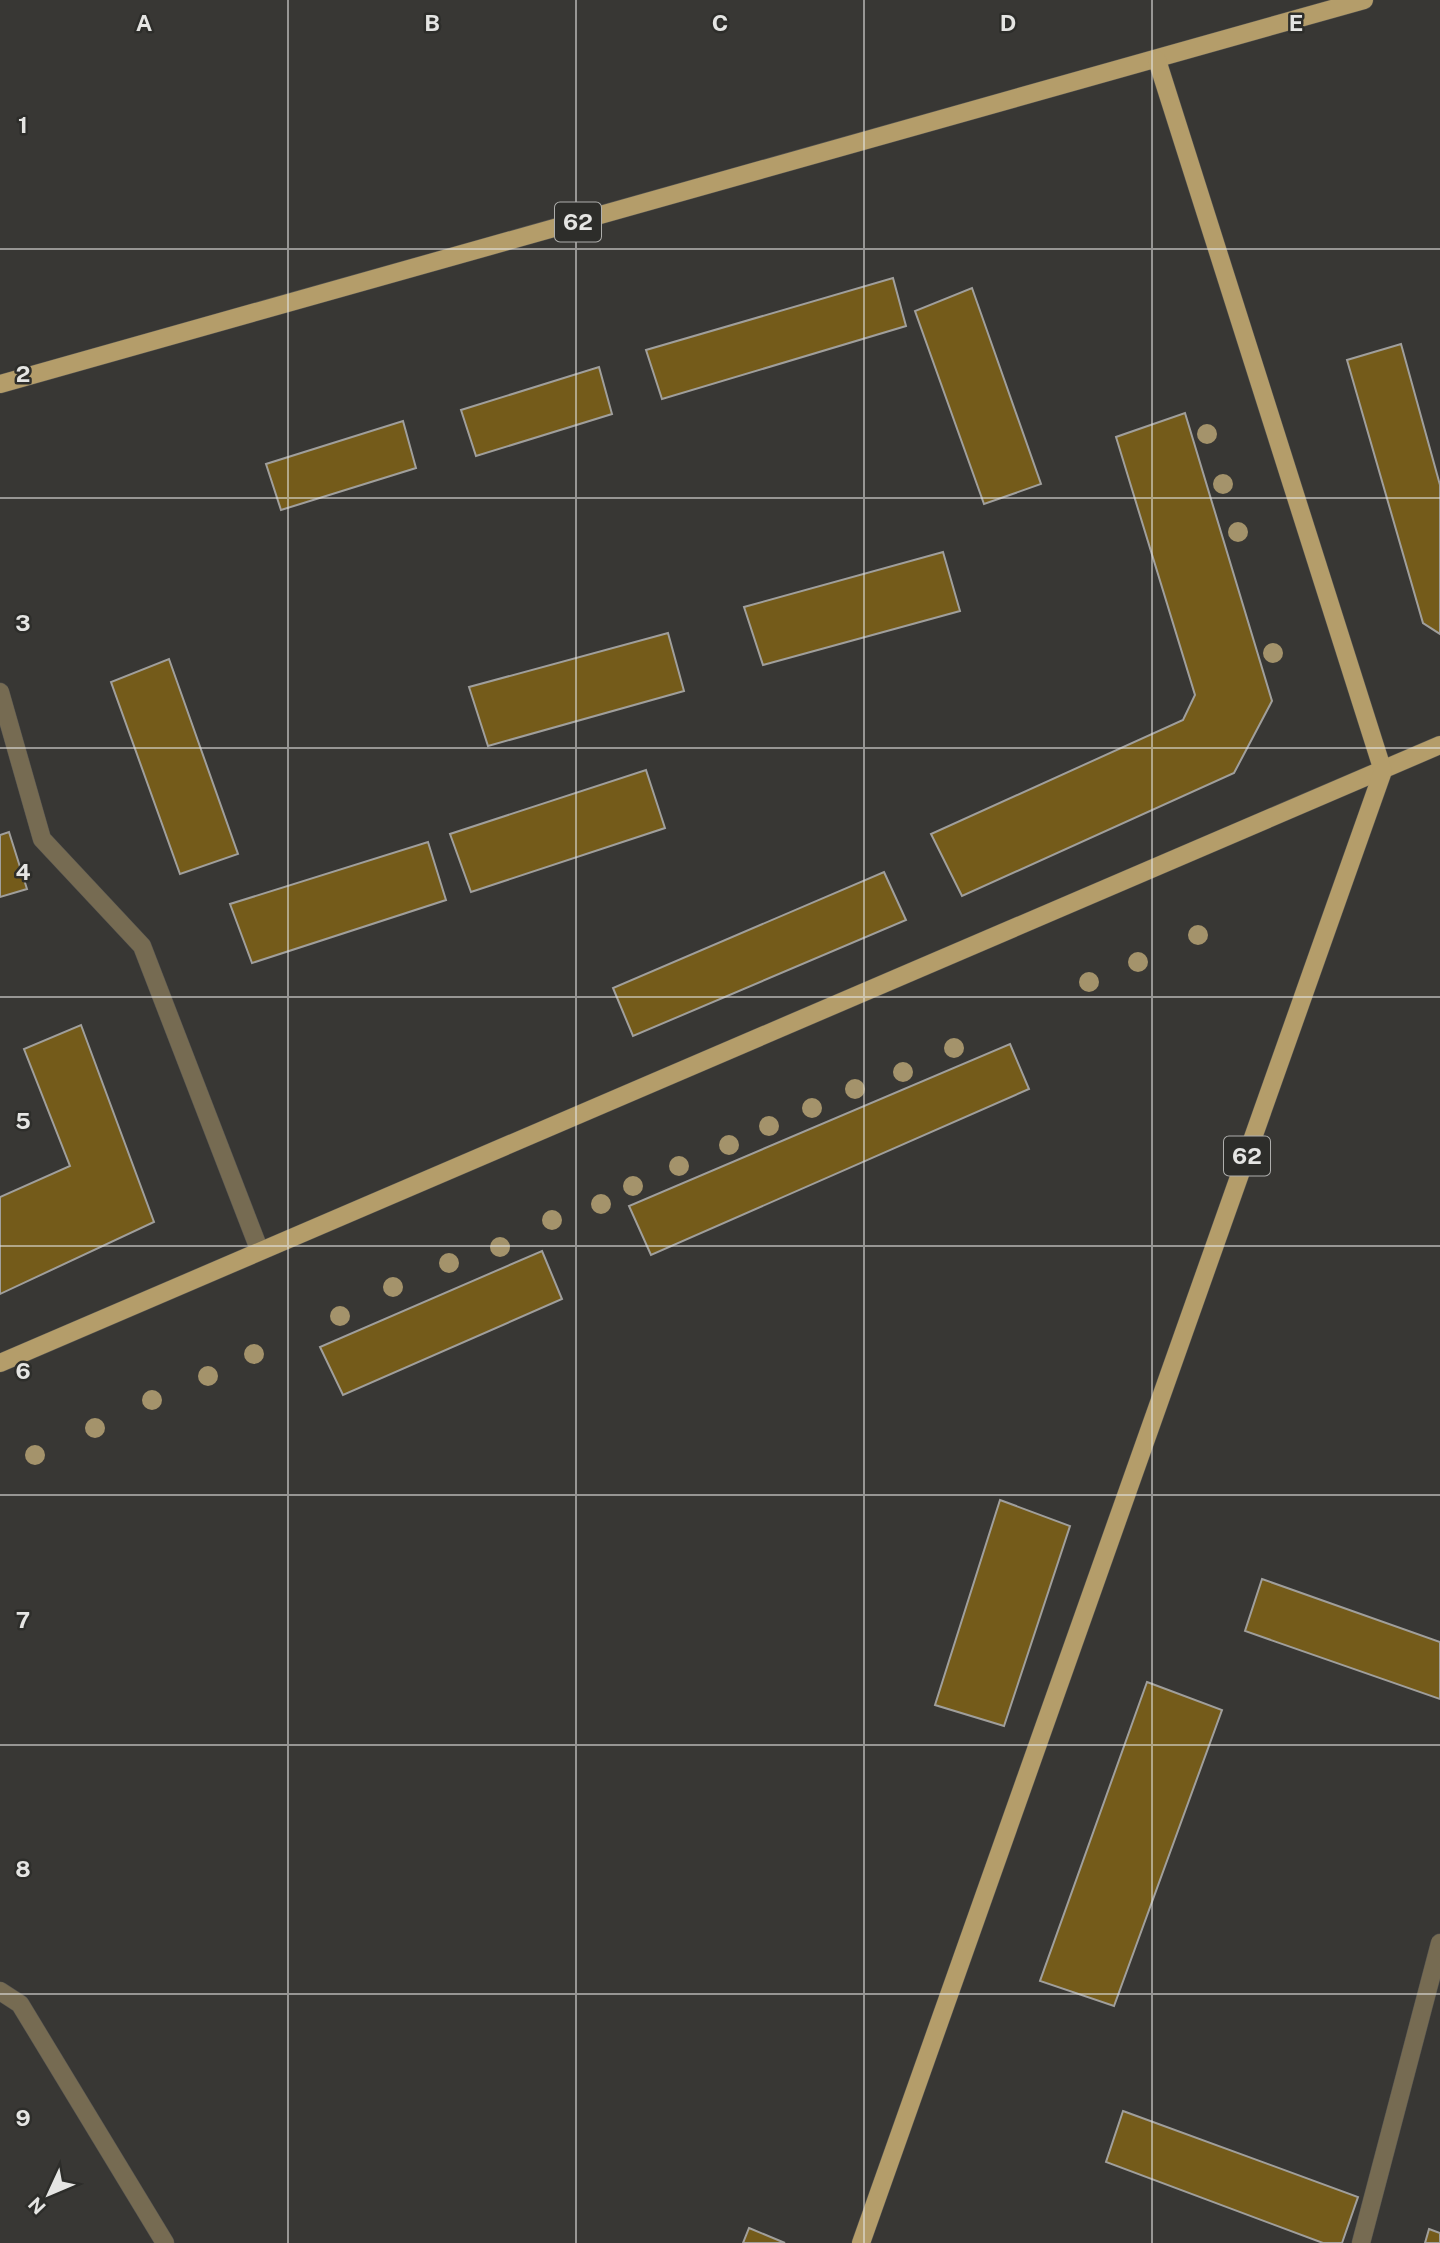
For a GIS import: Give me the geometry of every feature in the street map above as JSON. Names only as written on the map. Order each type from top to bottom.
[{"type":"main road","points":[[1364,0],[1157,61],[1384,771]]},
{"type":"main road","name":"62","points":[[0,384],[1157,61]]},
{"type":"main road","points":[[0,1363],[259,1249],[1440,745]]},
{"type":"main road","name":"62","points":[[861,2243],[1384,771]]},
{"type":"street","points":[[0,692],[42,839],[142,946],[259,1249]]},
{"type":"street","points":[[1361,2243],[1440,1943]]},
{"type":"street","points":[[0,1991],[20,2004],[165,2243]]},
{"type":"building","points":[[893,278],[906,326],[662,399],[646,350]]},
{"type":"building","points":[[972,288],[1041,484],[984,504],[915,311]]},
{"type":"building","points":[[1401,344],[1440,485],[1440,634],[1423,623],[1347,360]]},
{"type":"building","points":[[599,367],[612,414],[476,456],[461,410]]},
{"type":"building","points":[[1185,413],[1272,701],[1234,773],[962,896],[931,834],[1183,720],[1195,695],[1116,437]]},
{"type":"building","points":[[403,421],[416,468],[281,510],[266,464]]},
{"type":"building","points":[[943,552],[960,611],[763,665],[744,607]]},
{"type":"building","points":[[668,633],[684,691],[488,746],[469,687]]},
{"type":"building","points":[[169,659],[238,854],[180,874],[111,682]]},
{"type":"building","points":[[646,770],[665,828],[471,892],[450,834]]},
{"type":"building","points":[[9,832],[27,889],[0,897],[0,835]]},
{"type":"building","points":[[428,842],[446,900],[252,963],[230,904]]},
{"type":"building","points":[[884,872],[906,920],[633,1036],[613,988]]},
{"type":"building","points":[[81,1025],[154,1222],[0,1294],[0,1197],[70,1166],[24,1049]]},
{"type":"building","points":[[1010,1044],[1029,1089],[651,1255],[629,1206]]},
{"type":"building","points":[[542,1251],[562,1299],[343,1395],[320,1347]]},
{"type":"building","points":[[1000,1500],[1070,1526],[1004,1726],[935,1705]]},
{"type":"building","points":[[1262,1579],[1440,1642],[1440,1699],[1245,1631]]},
{"type":"building","points":[[1147,1682],[1222,1710],[1114,2006],[1040,1981]]},
{"type":"building","points":[[1123,2111],[1358,2197],[1342,2243],[1323,2243],[1106,2162]]},
{"type":"building","points":[[749,2228],[785,2243],[743,2243]]},
{"type":"building","points":[[1429,2229],[1440,2233],[1440,2243],[1425,2243]]}]
